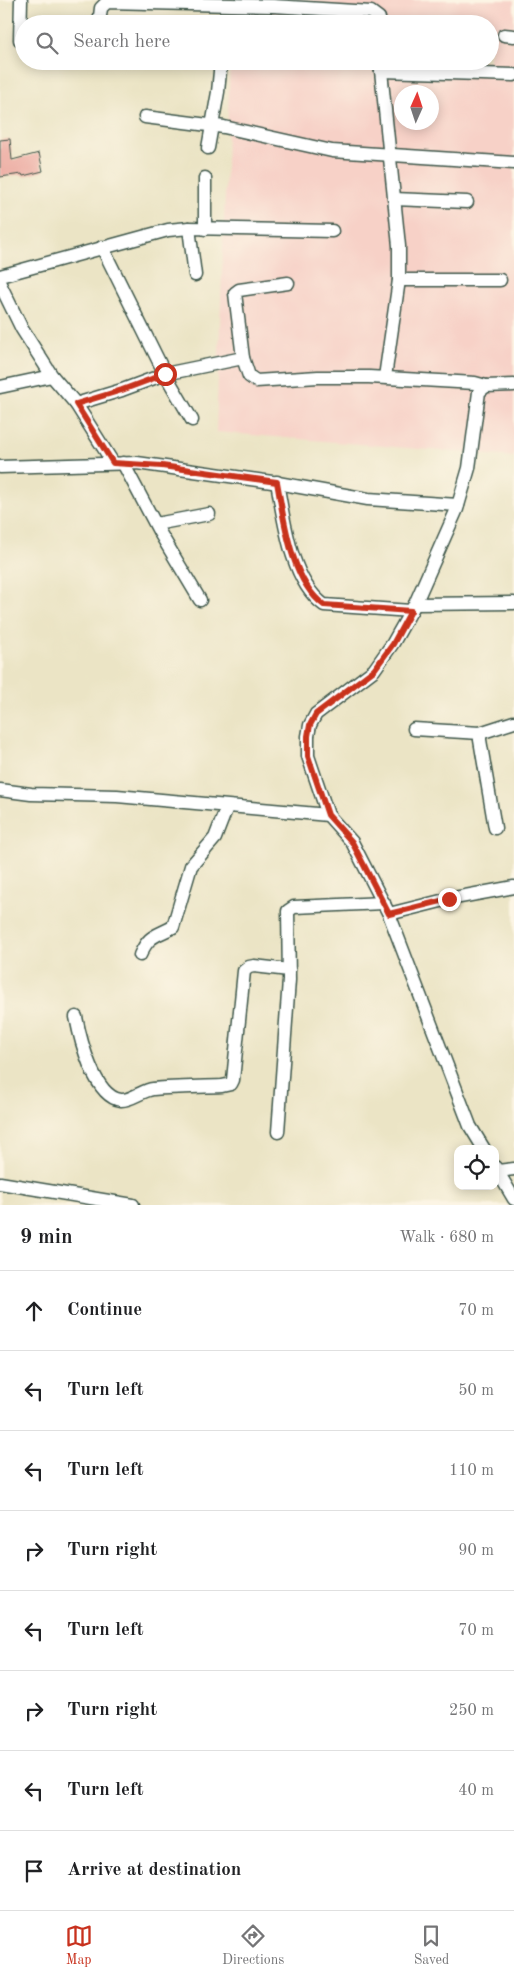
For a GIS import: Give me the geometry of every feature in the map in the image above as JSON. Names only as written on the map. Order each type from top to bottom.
[{"type":"street","points":[[21,0],[21,15]]},
{"type":"street","points":[[100,15],[101,8],[107,2],[323,5],[371,12],[374,15]]},
{"type":"street","points":[[208,148],[220,70]]},
{"type":"street","points":[[380,70],[399,246],[399,280],[385,377]]},
{"type":"street","points":[[440,70],[514,75]]},
{"type":"street","points":[[145,117],[211,126],[332,151],[514,163]]},
{"type":"street","points":[[205,178],[205,229]]},
{"type":"street","points":[[394,199],[467,202]]},
{"type":"street","points":[[189,228],[195,274]]},
{"type":"street","points":[[0,276],[168,230],[189,228],[332,231]]},
{"type":"street","points":[[102,247],[165,374],[192,420]]},
{"type":"street","points":[[399,280],[500,280]]},
{"type":"street","points":[[288,283],[238,290],[235,293],[243,358],[250,376],[256,381],[318,377],[385,377],[475,383],[486,386],[514,384]]},
{"type":"street","points":[[0,284],[22,329],[52,376],[76,404],[118,463],[200,600]]},
{"type":"street","points":[[76,404],[165,374],[243,358]]},
{"type":"street","points":[[0,387],[52,376]]},
{"type":"street","points":[[482,1145],[470,1126],[386,908],[352,842],[328,815],[308,756],[308,736],[310,725],[316,714],[374,670],[393,644],[413,608],[458,505],[469,468],[479,392],[486,386]]},
{"type":"street","points":[[0,467],[118,463],[162,466],[277,482],[368,499],[458,505]]},
{"type":"street","points":[[277,482],[295,565],[318,601],[324,605],[413,608],[514,603]]},
{"type":"street","points":[[156,524],[209,514]]},
{"type":"street","points":[[414,729],[480,733],[514,722]]},
{"type":"street","points":[[480,733],[495,828]]},
{"type":"street","points":[[0,790],[30,794],[117,796],[328,815]]},
{"type":"street","points":[[140,955],[146,941],[173,927],[190,866],[215,838],[227,807]]},
{"type":"street","points":[[278,1132],[289,970],[288,911],[294,908],[386,908],[449,899],[514,886]]},
{"type":"street","points":[[76,1017],[80,1039],[91,1070],[99,1083],[113,1098],[126,1100],[138,1093],[153,1089],[222,1086],[231,1084],[233,1080],[244,970],[254,966],[289,970]]},
{"type":"street","points":[[499,1169],[514,1169]]},
{"type":"street","points":[[499,1173],[514,1200]]},
{"type":"street","points":[[0,1183],[133,1205]]},
{"type":"shaded area","points":[[232,0],[514,0],[514,457],[216,432],[230,70],[499,70],[499,15],[231,15]]},
{"type":"building","points":[[10,139],[12,160],[39,153],[43,171],[23,176],[22,174],[0,177],[0,140]]},
{"type":"route","points":[[165,374],[76,404],[113,463],[137,463],[277,482],[295,565],[318,601],[324,605],[411,611],[393,644],[374,670],[316,714],[310,725],[308,756],[328,815],[352,842],[389,914],[449,899]]}]
